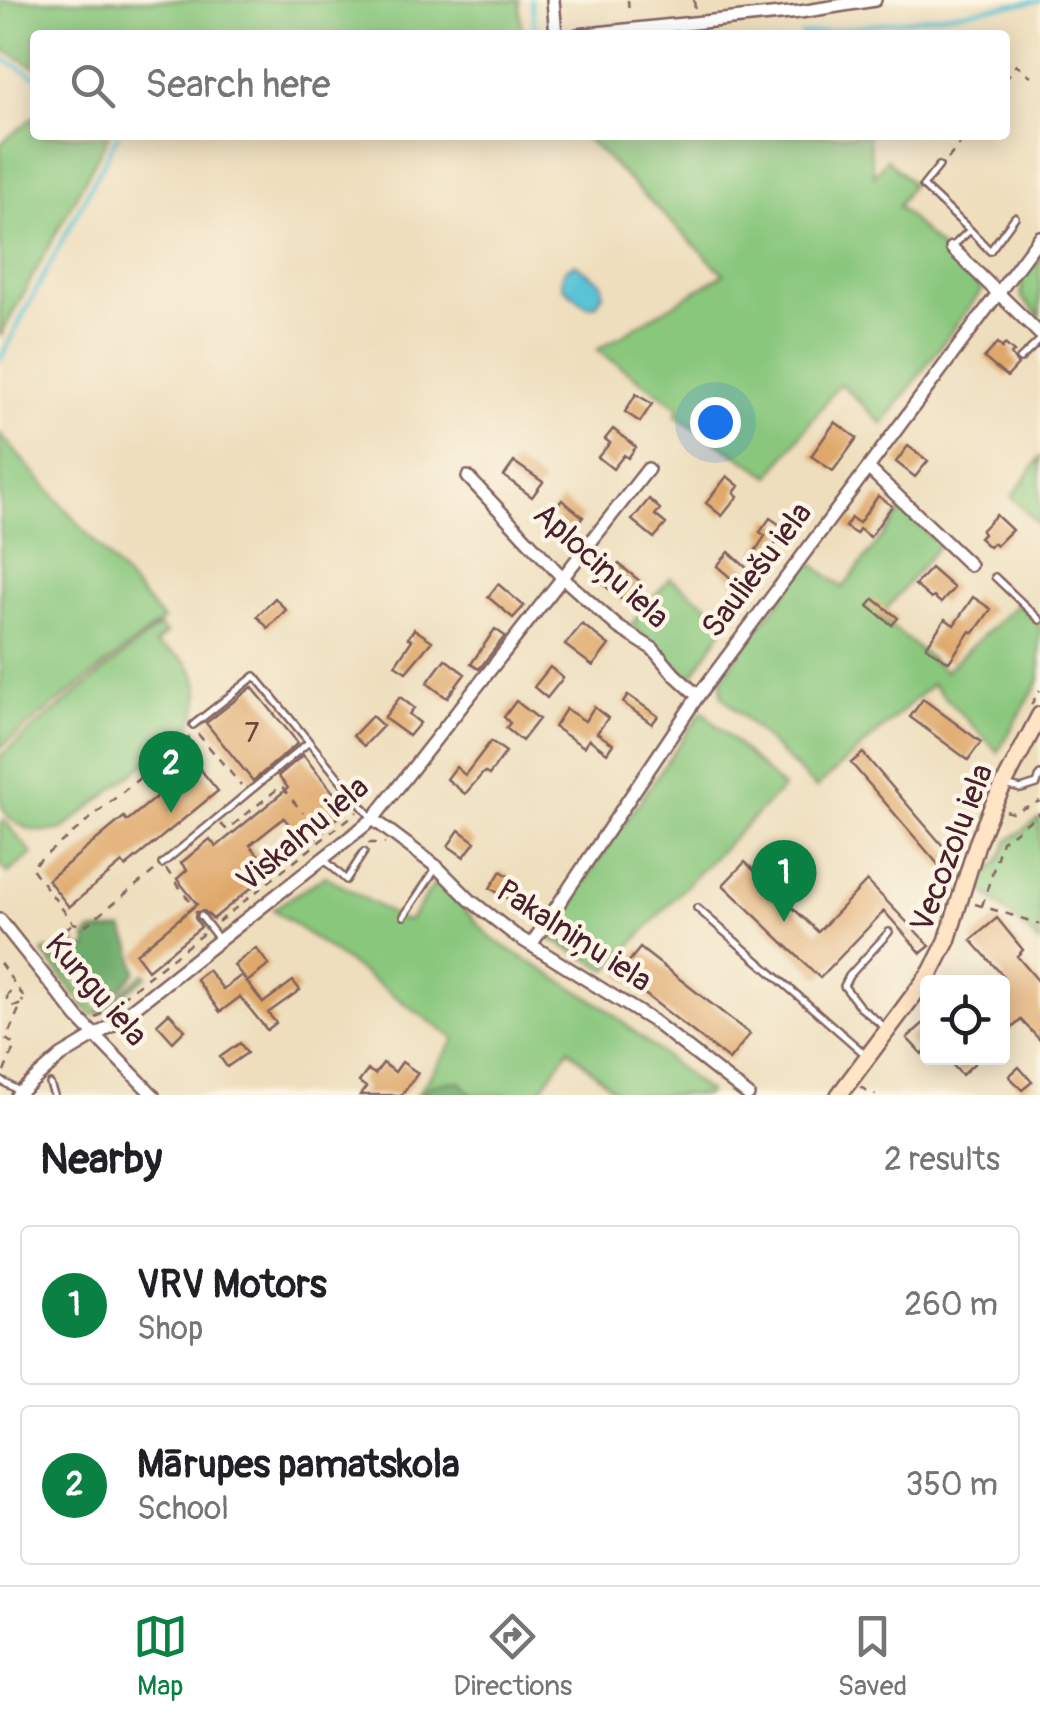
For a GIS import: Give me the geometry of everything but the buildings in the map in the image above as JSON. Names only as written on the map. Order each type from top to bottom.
[{"type":"street","points":[[553,0],[556,30]]},
{"type":"street","points":[[615,30],[875,0]]},
{"type":"street","name":"Sauliešu iela","points":[[531,945],[698,696],[1040,237]]},
{"type":"street","points":[[952,248],[1040,337]]},
{"type":"street","points":[[868,468],[970,565]]},
{"type":"street","name":"Viskalnu iela","points":[[24,1093],[61,1056],[220,941],[373,819],[648,469]]},
{"type":"street","name":"Aplociņu iela","points":[[468,477],[563,578],[618,627],[654,649],[698,696]]},
{"type":"street","name":"Vecozolu iela","points":[[839,1095],[931,972],[947,941],[992,807],[1035,711]]},
{"type":"street","name":"Pakalniņu iela","points":[[373,819],[531,945],[653,1020],[730,1087],[748,1095]]},
{"type":"street","name":"Kungu iela","points":[[0,920],[95,1035],[154,1095]]},
{"type":"lane","points":[[938,166],[923,186],[990,251],[1014,217]]},
{"type":"lane","points":[[952,248],[970,230]]},
{"type":"lane","points":[[1020,358],[1040,337]]},
{"type":"lane","points":[[996,577],[1040,620]]},
{"type":"lane","points":[[194,728],[255,676],[373,819]]},
{"type":"lane","points":[[162,864],[309,742]]},
{"type":"lane","points":[[1002,784],[1021,789],[1036,784],[1040,775]]},
{"type":"lane","points":[[322,857],[346,880],[364,852]]},
{"type":"lane","points":[[404,916],[436,868]]},
{"type":"lane","points":[[698,908],[868,1057]]},
{"type":"lane","points":[[201,916],[220,941]]},
{"type":"lane","points":[[888,1030],[860,1007],[844,986],[848,976],[889,932]]},
{"type":"lane","points":[[0,1080],[24,1093]]},
{"type":"lane","points":[[50,1084],[54,1095]]},
{"type":"path","points":[[628,0],[630,22]]},
{"type":"path","points":[[694,0],[696,16]]},
{"type":"path","points":[[1010,73],[1016,65],[1032,76]]},
{"type":"path","points":[[938,166],[948,160],[962,140]]},
{"type":"path","points":[[1035,711],[1040,690]]},
{"type":"path","points":[[192,904],[162,864],[86,926],[74,923],[31,867],[194,728],[248,793]]},
{"type":"path","points":[[221,824],[227,830],[281,786],[303,813]]},
{"type":"path","points":[[992,807],[1012,814],[1040,801]]},
{"type":"path","points":[[95,1019],[362,808]]},
{"type":"path","points":[[982,906],[1002,842],[1040,813]]},
{"type":"path","points":[[960,898],[1040,924]]},
{"type":"path","points":[[40,952],[74,923]]},
{"type":"path","points":[[0,963],[21,992],[22,1000],[6,1039],[15,1045],[0,1080]]},
{"type":"path","points":[[21,992],[11,992],[8,1000],[15,1006],[22,1000]]},
{"type":"green space","points":[[0,0],[519,0],[522,30],[30,30],[30,64],[0,48]]},
{"type":"green space","points":[[30,120],[30,140],[106,140],[0,337],[0,144]]},
{"type":"green space","points":[[588,140],[869,140],[874,176],[887,159],[912,184],[898,206],[982,290],[883,424],[840,383],[770,476],[676,416],[679,407],[597,350],[724,274]]},
{"type":"green space","points":[[1040,256],[1040,317],[1022,298],[1021,281]]},
{"type":"green space","points":[[0,434],[163,620],[0,748]]},
{"type":"green space","points":[[1040,458],[1040,526],[1012,497]]},
{"type":"green space","points":[[903,509],[939,545],[880,617],[945,671],[1017,604],[1040,625],[1040,680],[998,752],[932,684],[816,788],[722,696],[721,679],[809,561],[843,588]]},
{"type":"green space","points":[[670,578],[729,620],[690,679],[631,625]]},
{"type":"green space","points":[[159,626],[166,634],[155,644],[185,662],[196,679],[199,699],[189,728],[63,829],[36,830],[12,819],[1,804],[0,756]]},
{"type":"green space","points":[[702,711],[783,788],[608,970],[546,936]]},
{"type":"green space","points":[[1040,818],[1040,943],[973,882],[998,863],[1008,841]]},
{"type":"green space","points":[[4,820],[32,854],[8,873],[0,864],[0,823]]},
{"type":"green space","points":[[325,876],[404,921],[411,919],[437,880],[492,939],[603,1006],[708,1092],[619,1095],[569,1049],[537,1095],[417,1095],[455,1039],[273,909]]},
{"type":"green space","points":[[123,929],[132,948],[136,972],[119,990],[94,991],[85,983],[80,968],[69,970],[60,954],[73,940],[78,949],[88,948],[86,938],[90,932]]},
{"type":"green space","points":[[48,949],[98,1011],[145,973],[147,976],[100,1013],[91,1015],[43,952]]},
{"type":"green space","points":[[460,1081],[472,1095],[419,1095],[433,1084]]},
{"type":"water","points":[[575,264],[602,283],[603,294],[596,305],[587,306],[563,287],[564,273]]},
{"type":"waterway","points":[[531,0],[535,30]]},
{"type":"waterway","points":[[836,30],[1040,1]]},
{"type":"waterway","points":[[0,57],[30,73]]},
{"type":"waterway","points":[[0,359],[115,140]]},
{"type":"place","name":"Mārupes pamatskola","points":[[171,813]]},
{"type":"place","name":"VRV Motors","points":[[784,922]]}]
